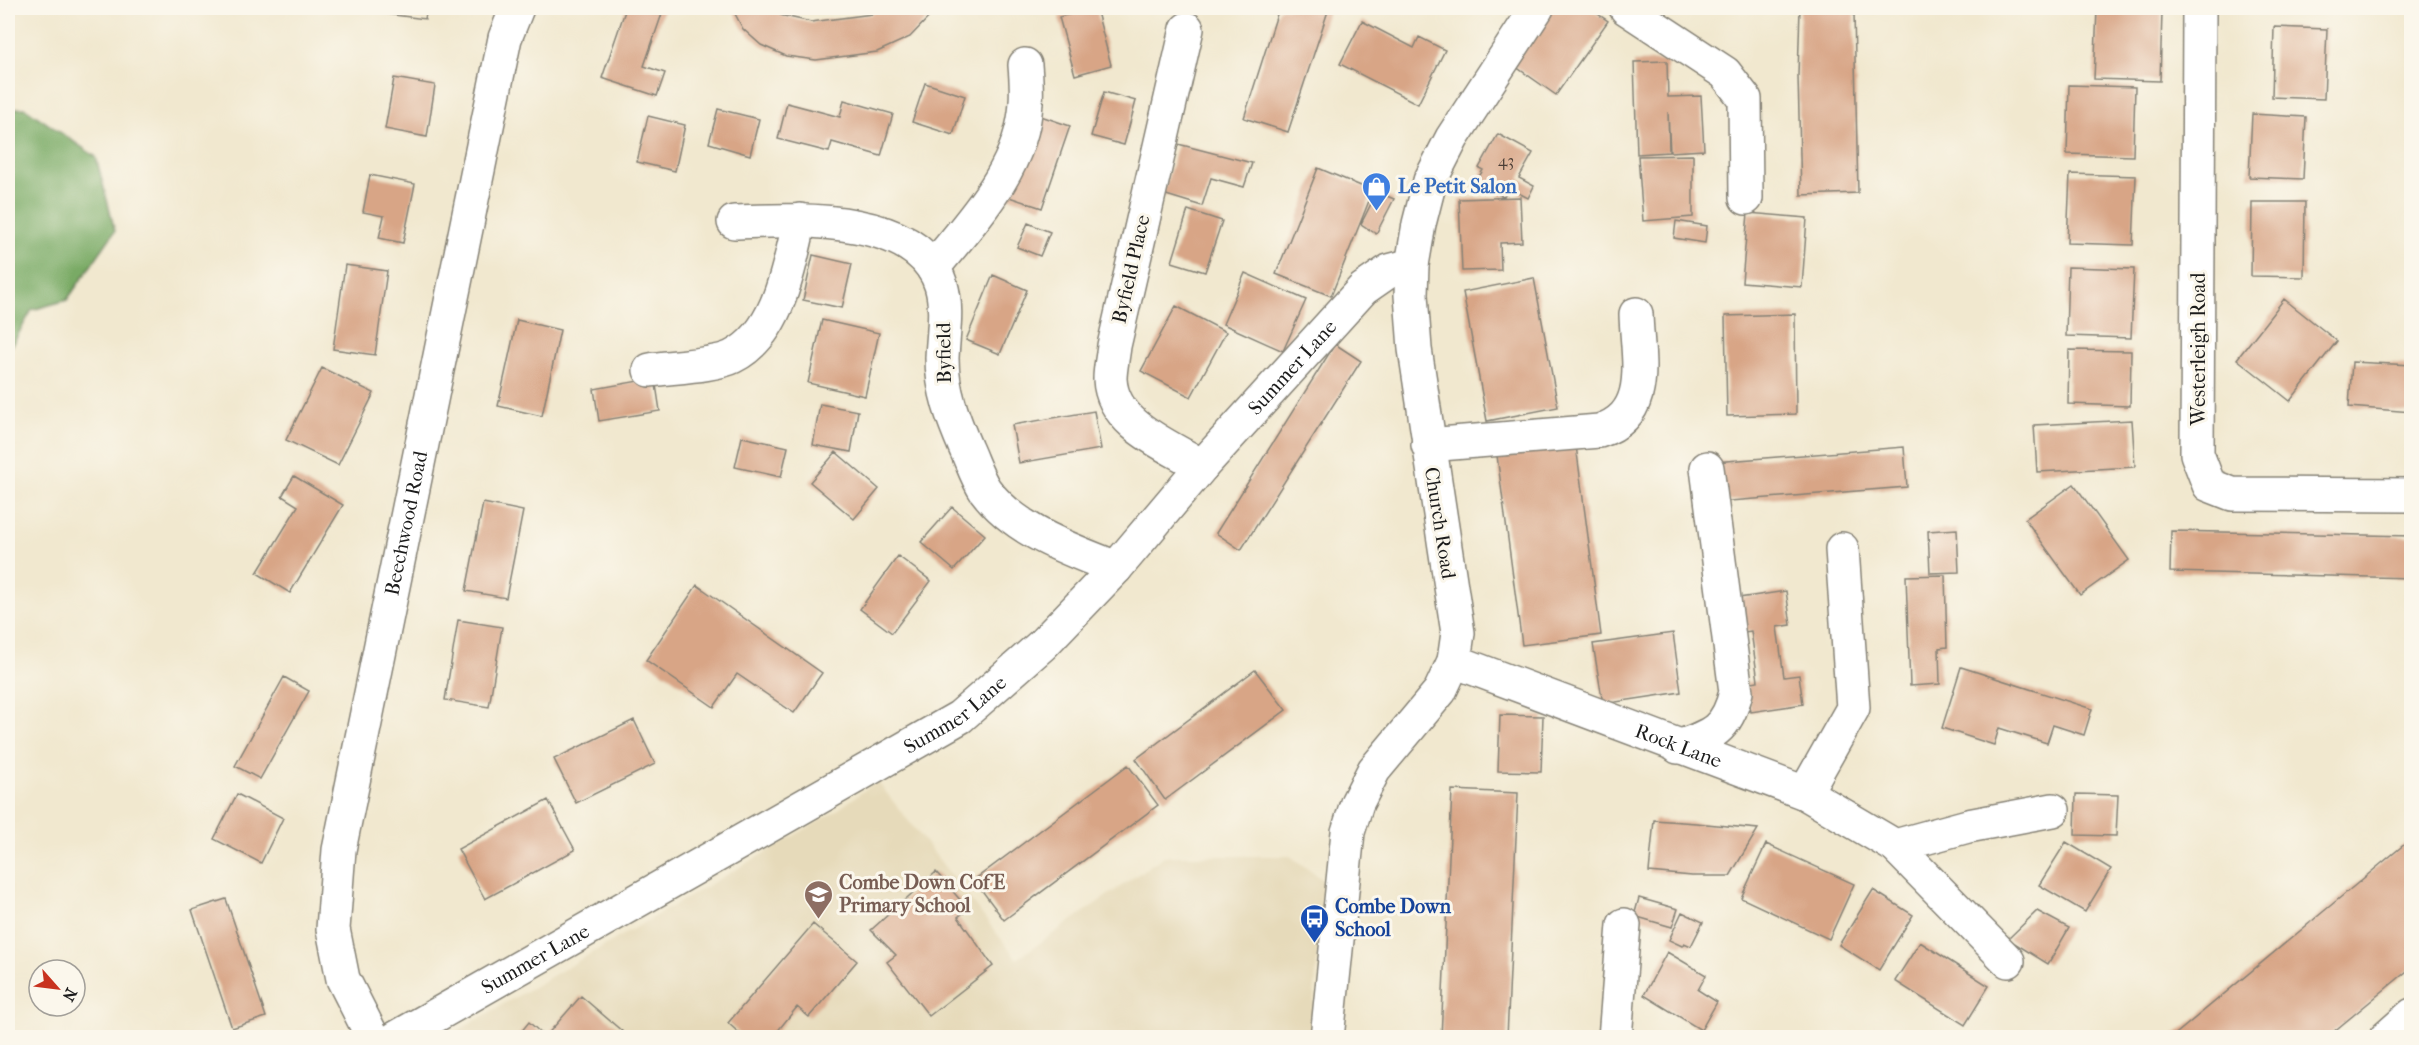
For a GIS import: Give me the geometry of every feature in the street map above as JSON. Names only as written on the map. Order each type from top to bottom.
[{"type":"street","name":"Beechwood Road","points":[[374,1038],[343,979],[333,929],[339,850],[505,38],[516,8]]},
{"type":"street","name":"Church Road","points":[[1327,1038],[1344,858],[1351,822],[1374,770],[1440,691],[1454,661],[1458,633],[1415,349],[1411,295],[1412,265],[1419,224],[1430,181],[1452,138],[1537,8]]},
{"type":"street","points":[[1626,8],[1725,74],[1745,99],[1746,198]]},
{"type":"street","name":"Westerleigh Road","points":[[2199,8],[2197,454],[2209,485],[2232,494],[2412,495]]},
{"type":"street","name":"Byfield Place","points":[[1187,29],[1114,346],[1110,380],[1118,409],[1133,424],[1202,466]]},
{"type":"street","points":[[933,268],[975,218],[1001,180],[1016,147],[1026,104],[1025,65]]},
{"type":"street","points":[[650,370],[731,358],[755,341],[774,307],[785,280],[800,220]]},
{"type":"street","name":"Byfield","points":[[734,222],[800,220],[877,230],[908,242],[933,268],[941,286],[944,309],[944,392],[954,423],[985,489],[1004,509],[1036,533],[1116,568]]},
{"type":"street","name":"Summer Lane","points":[[413,1033],[960,717],[1042,645],[1116,568],[1202,466],[1363,289],[1389,272],[1412,265]]},
{"type":"street","points":[[1428,445],[1599,431],[1614,426],[1632,409],[1638,396],[1636,314]]},
{"type":"street","points":[[1678,747],[1719,728],[1731,713],[1736,692],[1707,468]]},
{"type":"street","points":[[1804,793],[1853,708],[1842,549]]},
{"type":"street","name":"Rock Lane","points":[[1454,661],[1804,793],[1895,846],[2008,961]]},
{"type":"street","points":[[1895,846],[1968,826],[2053,810]]},
{"type":"street","points":[[1615,1038],[1624,925]]},
{"type":"street","points":[[2386,1038],[2412,1015]]},
{"type":"shaded area","name":"Combe Down CofE Primary School","points":[[877,781],[1017,959],[1164,856],[1290,856],[1323,880],[1311,1037],[456,1038],[452,1034],[835,812]]},
{"type":"green space","points":[[25,108],[96,157],[115,231],[67,300],[32,310],[8,352],[8,109]]},
{"type":"building","points":[[388,8],[427,8],[425,19],[387,14]]},
{"type":"building","points":[[626,8],[664,8],[644,66],[665,73],[657,96],[602,78]]},
{"type":"building","points":[[732,8],[776,8],[780,15],[811,22],[872,14],[877,8],[935,8],[910,37],[877,52],[816,60],[786,56],[761,45],[743,29]]},
{"type":"building","points":[[1096,8],[1111,65],[1075,75],[1059,17]]},
{"type":"building","points":[[1279,8],[1329,8],[1288,132],[1244,118]]},
{"type":"building","points":[[1548,8],[1589,8],[1608,21],[1556,95],[1509,62]]},
{"type":"building","points":[[1800,8],[1876,8],[1876,13],[1854,13],[1858,193],[1801,195],[1798,76]]},
{"type":"building","points":[[2097,10],[2162,12],[2160,81],[2094,79]]},
{"type":"building","points":[[1362,21],[1414,48],[1419,37],[1445,50],[1418,104],[1340,64]]},
{"type":"building","points":[[2274,27],[2327,29],[2324,99],[2272,97]]},
{"type":"building","points":[[1667,61],[1668,97],[1701,96],[1704,150],[1670,152],[1668,112],[1669,152],[1637,154],[1634,62]]},
{"type":"building","points":[[394,78],[435,85],[427,137],[385,129]]},
{"type":"building","points":[[925,83],[965,96],[953,135],[912,122]]},
{"type":"building","points":[[2069,85],[2135,87],[2133,156],[2067,154]]},
{"type":"building","points":[[1104,92],[1136,101],[1124,145],[1091,136]]},
{"type":"building","points":[[844,100],[893,114],[881,156],[832,142],[829,152],[778,139],[787,103],[840,117]]},
{"type":"building","points":[[718,109],[759,119],[750,155],[709,143]]},
{"type":"building","points":[[1035,114],[1070,126],[1042,208],[1006,196]]},
{"type":"building","points":[[2252,114],[2306,117],[2303,179],[2249,177]]},
{"type":"building","points":[[648,116],[685,125],[675,171],[637,162]]},
{"type":"building","points":[[1498,134],[1533,153],[1519,178],[1534,186],[1528,198],[1511,189],[1503,197],[1476,182],[1483,170],[1479,168]]},
{"type":"building","points":[[1178,144],[1252,163],[1244,187],[1211,178],[1202,206],[1163,194]]},
{"type":"building","points":[[1693,155],[1693,217],[1643,221],[1638,156]]},
{"type":"building","points":[[1318,168],[1373,191],[1331,296],[1276,274]]},
{"type":"building","points":[[2070,174],[2136,176],[2133,245],[2067,243]]},
{"type":"building","points":[[370,175],[415,184],[403,243],[379,238],[384,216],[363,212]]},
{"type":"building","name":"Le Petit Salon","points":[[1377,192],[1394,199],[1376,234],[1361,224]]},
{"type":"building","points":[[1520,197],[1522,242],[1500,243],[1501,270],[1462,271],[1459,199]]},
{"type":"building","points":[[2252,202],[2305,202],[2304,277],[2251,276]]},
{"type":"building","points":[[1188,210],[1222,221],[1205,272],[1172,262]]},
{"type":"building","points":[[1748,213],[1807,218],[1802,287],[1742,282]]},
{"type":"building","points":[[1676,221],[1707,226],[1705,243],[1674,238]]},
{"type":"building","points":[[1028,223],[1050,232],[1040,256],[1017,247]]},
{"type":"building","points":[[813,255],[852,264],[842,308],[803,300]]},
{"type":"building","points":[[345,265],[387,271],[375,355],[333,349]]},
{"type":"building","points":[[2068,267],[2134,269],[2131,338],[2066,336]]},
{"type":"building","points":[[1245,273],[1306,300],[1283,351],[1223,324]]},
{"type":"building","points":[[993,275],[1027,290],[1000,354],[966,340]]},
{"type":"building","points":[[1534,278],[1558,407],[1487,421],[1463,292]]},
{"type":"building","points":[[2284,299],[2337,341],[2290,401],[2237,359]]},
{"type":"building","points":[[1176,306],[1226,332],[1191,397],[1141,371]]},
{"type":"building","points":[[1795,314],[1796,414],[1727,416],[1725,316]]},
{"type":"building","points":[[517,320],[560,330],[542,416],[498,406]]},
{"type":"building","points":[[822,320],[879,333],[865,396],[808,383]]},
{"type":"building","points":[[1335,344],[1361,361],[1241,550],[1216,533]]},
{"type":"building","points":[[2069,350],[2131,351],[2130,406],[2068,404]]},
{"type":"building","points":[[2352,362],[2412,365],[2412,412],[2349,407]]},
{"type":"building","points":[[322,368],[374,393],[338,465],[286,440]]},
{"type":"building","points":[[655,378],[660,411],[599,421],[594,389]]},
{"type":"building","points":[[820,404],[858,411],[851,452],[813,445]]},
{"type":"building","points":[[1094,411],[1101,449],[1019,463],[1012,425]]},
{"type":"building","points":[[2132,420],[2135,467],[2037,472],[2034,425]]},
{"type":"building","points":[[742,437],[788,447],[781,477],[735,467]]},
{"type":"building","points":[[1575,438],[1601,635],[1522,645],[1496,448]]},
{"type":"building","points":[[1904,447],[1907,487],[1717,502],[1714,462]]},
{"type":"building","points":[[836,452],[879,489],[854,519],[810,482]]},
{"type":"building","points":[[294,476],[343,505],[290,593],[257,573],[298,506],[282,496]]},
{"type":"building","points":[[2074,484],[2129,560],[2080,595],[2025,519]]},
{"type":"building","points":[[483,503],[523,511],[506,598],[466,591]]},
{"type":"building","points":[[952,507],[985,535],[954,570],[921,542]]},
{"type":"building","points":[[1957,529],[1959,572],[1930,573],[1928,531]]},
{"type":"building","points":[[2171,531],[2412,536],[2412,578],[2170,572]]},
{"type":"building","points":[[898,556],[931,581],[892,633],[860,609]]},
{"type":"building","points":[[1945,575],[1947,647],[1939,648],[1940,684],[1910,686],[1906,576]]},
{"type":"building","points":[[697,585],[822,673],[794,713],[737,674],[714,707],[646,660]]},
{"type":"building","points":[[1786,591],[1791,625],[1777,627],[1784,677],[1799,675],[1803,704],[1751,712],[1746,683],[1758,681],[1751,631],[1744,632],[1739,598]]},
{"type":"building","points":[[458,620],[502,627],[489,707],[445,700]]},
{"type":"building","points":[[1673,633],[1681,692],[1603,704],[1593,644]]},
{"type":"building","points":[[1961,667],[2092,709],[2084,735],[2053,725],[2047,743],[1999,728],[1994,745],[1942,728]]},
{"type":"building","points":[[1255,670],[1286,710],[1165,800],[1136,759]]},
{"type":"building","points":[[284,677],[309,691],[260,779],[235,766]]},
{"type":"building","points":[[1500,715],[1543,716],[1541,772],[1498,771]]},
{"type":"building","points":[[634,720],[655,764],[576,803],[554,759]]},
{"type":"building","points":[[1128,765],[1158,805],[1004,920],[974,880]]},
{"type":"building","points":[[1452,790],[1518,793],[1507,1038],[1441,1038]]},
{"type":"building","points":[[237,794],[283,818],[261,863],[214,839]]},
{"type":"building","points":[[2076,794],[2118,795],[2116,836],[2075,835]]},
{"type":"building","points":[[548,800],[575,850],[485,899],[458,849]]},
{"type":"building","points":[[1654,820],[1758,829],[1730,876],[1692,876],[1649,872]]},
{"type":"building","points":[[2412,838],[2412,967],[2326,1038],[2171,1038]]},
{"type":"building","points":[[2066,842],[2111,869],[2085,912],[2039,885]]},
{"type":"building","points":[[1766,844],[1854,884],[1829,939],[1741,898]]},
{"type":"building","points":[[936,872],[968,909],[958,917],[993,966],[929,1016],[887,962],[896,955],[871,930]]},
{"type":"building","points":[[1873,890],[1913,915],[1879,970],[1839,945]]},
{"type":"building","points":[[1639,898],[1678,909],[1672,927],[1634,916]]},
{"type":"building","points":[[226,899],[266,1017],[232,1028],[192,910]]},
{"type":"building","points":[[2037,911],[2069,928],[2048,964],[2008,939]]},
{"type":"building","points":[[1682,912],[1703,922],[1691,946],[1684,943],[1682,946],[1669,940]]},
{"type":"building","points":[[813,924],[857,961],[809,1017],[797,1007],[772,1038],[745,1038],[728,1023]]},
{"type":"building","points":[[1920,942],[1989,986],[1965,1025],[1895,981]]},
{"type":"building","points":[[1667,952],[1706,975],[1698,990],[1717,1002],[1701,1030],[1644,995]]},
{"type":"building","points":[[581,996],[630,1038],[516,1038],[529,1022],[545,1037]]},
{"type":"place","name":"Le Petit Salon","points":[[1377,212]]},
{"type":"place","name":"Combe Down CofE Primary School","points":[[818,920]]},
{"type":"place","name":"Combe Down School","points":[[1314,944]]}]
